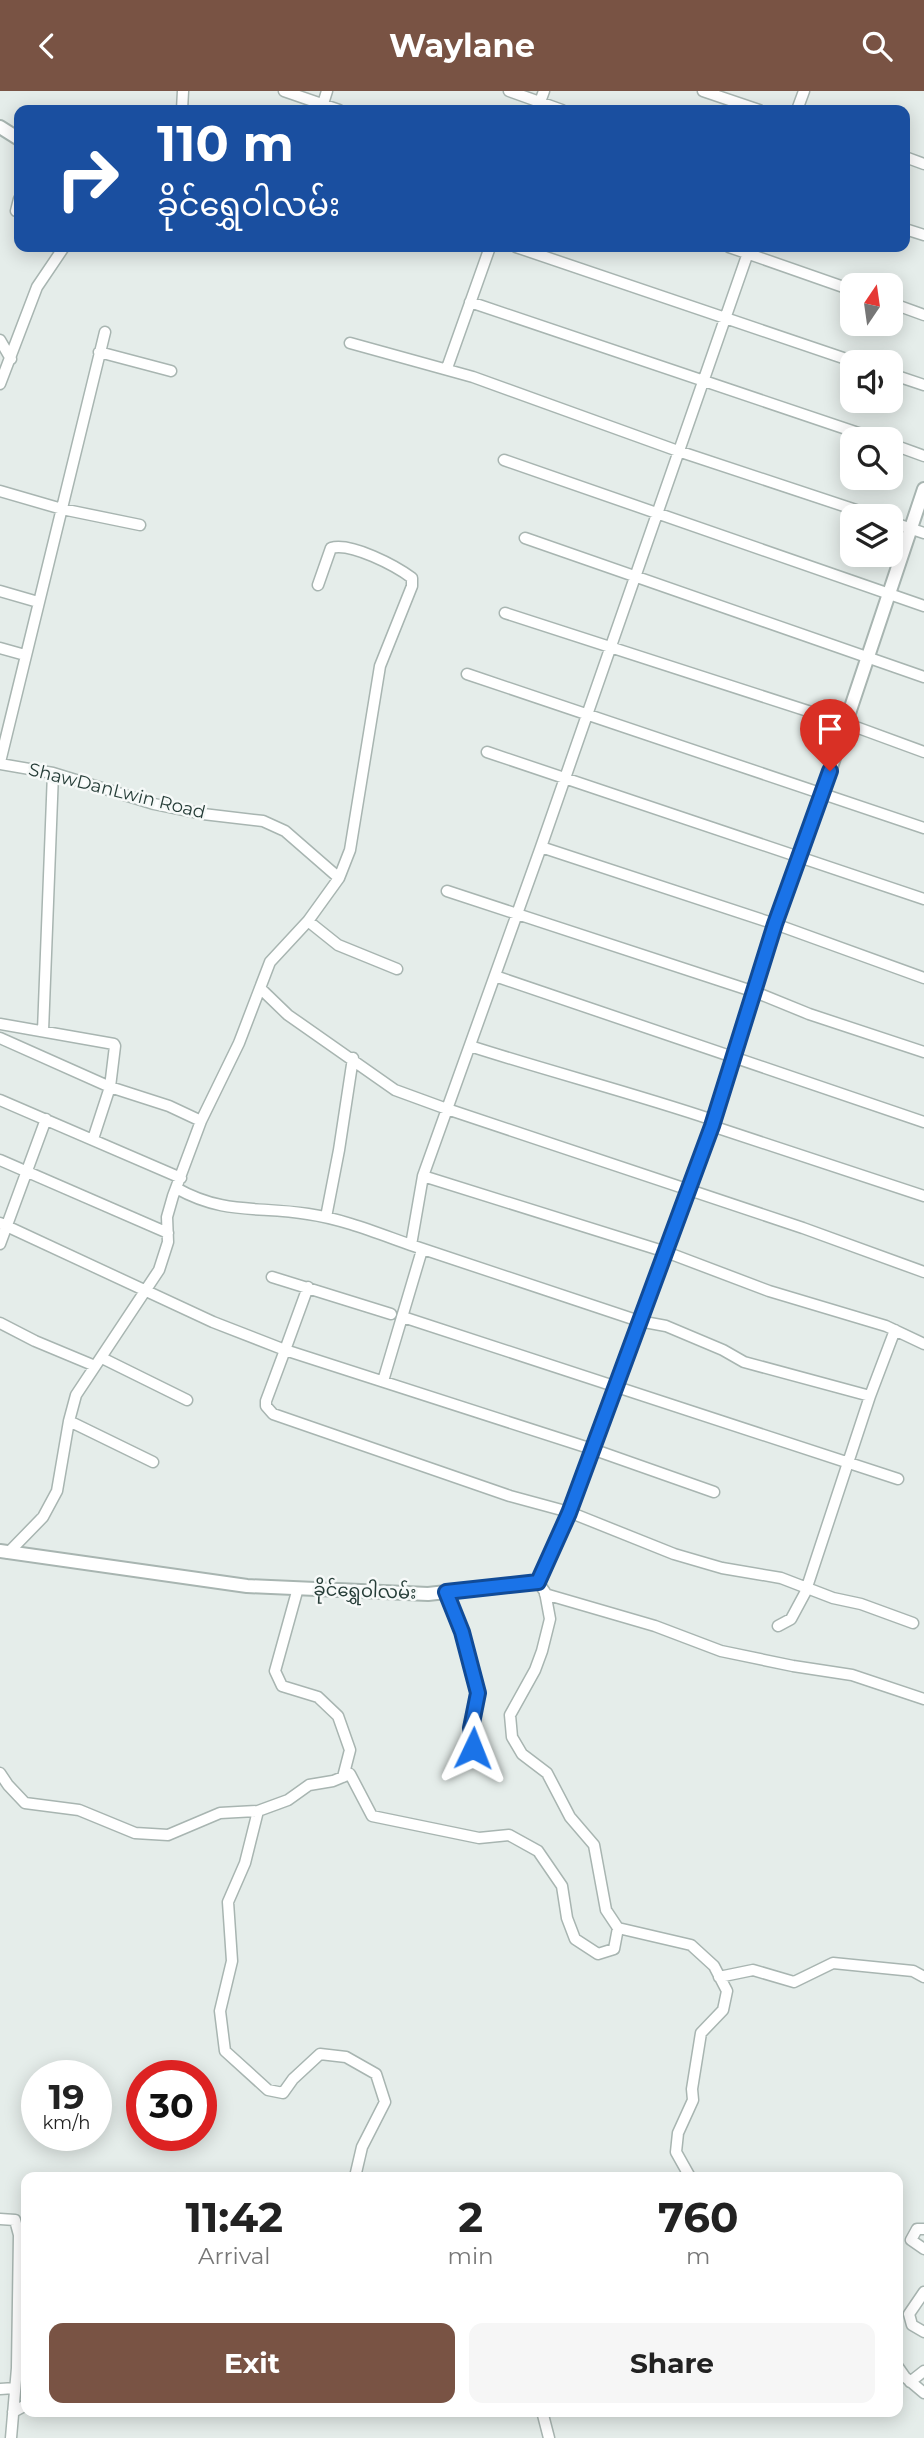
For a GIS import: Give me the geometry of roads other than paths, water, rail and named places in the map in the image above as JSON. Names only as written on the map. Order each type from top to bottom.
[{"type":"street","points":[[285,91],[317,105]]},
{"type":"street","points":[[509,91],[537,105]]},
{"type":"street","points":[[703,91],[744,105]]},
{"type":"street","points":[[0,384],[37,287],[61,252]]},
{"type":"street","points":[[447,369],[488,252]]},
{"type":"street","points":[[530,252],[840,357]]},
{"type":"street","points":[[411,1245],[423,1175],[748,252]]},
{"type":"street","points":[[754,252],[840,285]]},
{"type":"street","points":[[471,302],[842,427]]},
{"type":"street","points":[[903,307],[924,315]]},
{"type":"street","points":[[0,763],[105,332]]},
{"type":"street","points":[[0,340],[11,359]]},
{"type":"street","points":[[350,343],[447,369],[678,451],[840,505]]},
{"type":"street","points":[[99,352],[171,371]]},
{"type":"street","points":[[903,378],[924,385]]},
{"type":"street","points":[[903,448],[924,456]]},
{"type":"street","points":[[504,460],[924,606]]},
{"type":"street","points":[[0,1773],[25,1803],[79,1809],[135,1833],[168,1835],[220,1813],[258,1811],[288,1800],[309,1785],[333,1781],[350,1774],[372,1816],[479,1838],[509,1835],[538,1851],[562,1887],[567,1918],[575,1939],[598,1954],[614,1949],[618,1930],[606,1910],[594,1845],[570,1817],[547,1773],[522,1754],[512,1737],[510,1715],[535,1670],[550,1619],[545,1594],[538,1582],[569,1513],[713,1123],[775,924],[822,795],[924,489]]},
{"type":"street","points":[[0,491],[62,509],[140,525]]},
{"type":"street","points":[[903,526],[924,533]]},
{"type":"street","points":[[525,538],[924,677]]},
{"type":"street","points":[[4,1552],[43,1517],[57,1491],[76,1395],[159,1270],[168,1242],[167,1217],[176,1188],[201,1121],[239,1043],[270,962],[308,921],[340,878],[350,850],[380,666],[412,586],[412,578],[386,562],[339,545],[331,548],[318,585]]},
{"type":"street","points":[[0,591],[38,602]]},
{"type":"street","points":[[505,613],[611,645],[924,752]]},
{"type":"street","points":[[0,648],[25,655]]},
{"type":"street","points":[[467,674],[924,828]]},
{"type":"street","points":[[487,752],[924,899]]},
{"type":"street","name":"ShawDanLwin Road","points":[[0,763],[53,773],[154,804],[203,814],[263,821],[285,831],[340,878]]},
{"type":"street","points":[[43,1031],[53,773]]},
{"type":"street","points":[[541,846],[775,924],[924,978]]},
{"type":"street","points":[[447,891],[755,992],[809,1014],[924,1052]]},
{"type":"street","points":[[308,921],[338,945],[397,969]]},
{"type":"street","points":[[495,976],[924,1122]]},
{"type":"street","points":[[260,988],[288,1015],[395,1090],[924,1272]]},
{"type":"street","points":[[0,1024],[114,1044],[110,1087],[93,1139]]},
{"type":"street","points":[[0,1038],[110,1087],[169,1105],[201,1121]]},
{"type":"street","points":[[470,1046],[547,1071],[650,1098],[713,1123],[924,1196]]},
{"type":"street","points":[[326,1217],[353,1058]]},
{"type":"street","points":[[0,1100],[181,1178]]},
{"type":"street","points":[[0,1244],[3,1225],[47,1119]]},
{"type":"street","points":[[0,1160],[168,1233]]},
{"type":"street","points":[[423,1175],[666,1252],[769,1291],[895,1330],[924,1344]]},
{"type":"street","points":[[176,1188],[195,1199],[216,1206],[326,1217],[639,1321],[666,1326],[744,1362],[870,1396]]},
{"type":"street","points":[[3,1225],[214,1322],[285,1350],[593,1449],[713,1492]]},
{"type":"street","points":[[383,1381],[422,1250]]},
{"type":"street","points":[[272,1277],[391,1314]]},
{"type":"street","points":[[308,1287],[266,1401],[266,1406],[273,1414],[510,1496],[569,1513],[674,1554],[722,1568],[781,1578],[913,1623]]},
{"type":"street","points":[[403,1317],[616,1386],[698,1416],[898,1479]]},
{"type":"street","points":[[0,1323],[35,1341],[98,1362],[187,1400]]},
{"type":"street","points":[[778,1626],[792,1619],[807,1588],[870,1396],[895,1330]]},
{"type":"street","points":[[69,1421],[153,1462]]},
{"type":"street","name":"ခိုင်ရွှေဝါလမ်း","points":[[4,1552],[247,1586],[428,1594],[538,1582]]},
{"type":"street","points":[[298,1588],[275,1671],[282,1686],[318,1697],[338,1716],[349,1750],[343,1777]]},
{"type":"street","points":[[446,1592],[462,1632],[478,1693],[471,1728],[473,1748]]},
{"type":"street","points":[[545,1594],[655,1626],[721,1651],[852,1675],[924,1699]]},
{"type":"street","points":[[258,1811],[245,1863],[228,1902],[232,1961],[220,2011],[225,2051],[268,2090],[283,2094],[293,2079],[320,2054],[346,2057],[376,2074],[385,2102],[362,2147],[356,2172]]},
{"type":"street","points":[[618,1930],[691,1945],[713,1966],[727,1991],[723,2010],[701,2033],[692,2089],[694,2100],[678,2133],[676,2152],[687,2172]]},
{"type":"street","points":[[719,1977],[753,1970],[794,1982],[833,1963],[913,1971],[924,1977]]},
{"type":"street","points":[[0,2219],[15,2220],[19,2235],[17,2368],[11,2438]]},
{"type":"street","points":[[924,2229],[917,2229],[911,2240],[924,2249]]},
{"type":"street","points":[[924,2292],[909,2315],[912,2325],[924,2332]]},
{"type":"street","points":[[911,2382],[924,2371]]},
{"type":"street","points":[[903,2373],[924,2393]]},
{"type":"street","points":[[0,2389],[15,2388]]},
{"type":"street","points":[[13,2412],[21,2408]]},
{"type":"street","points":[[544,2417],[549,2438]]}]
